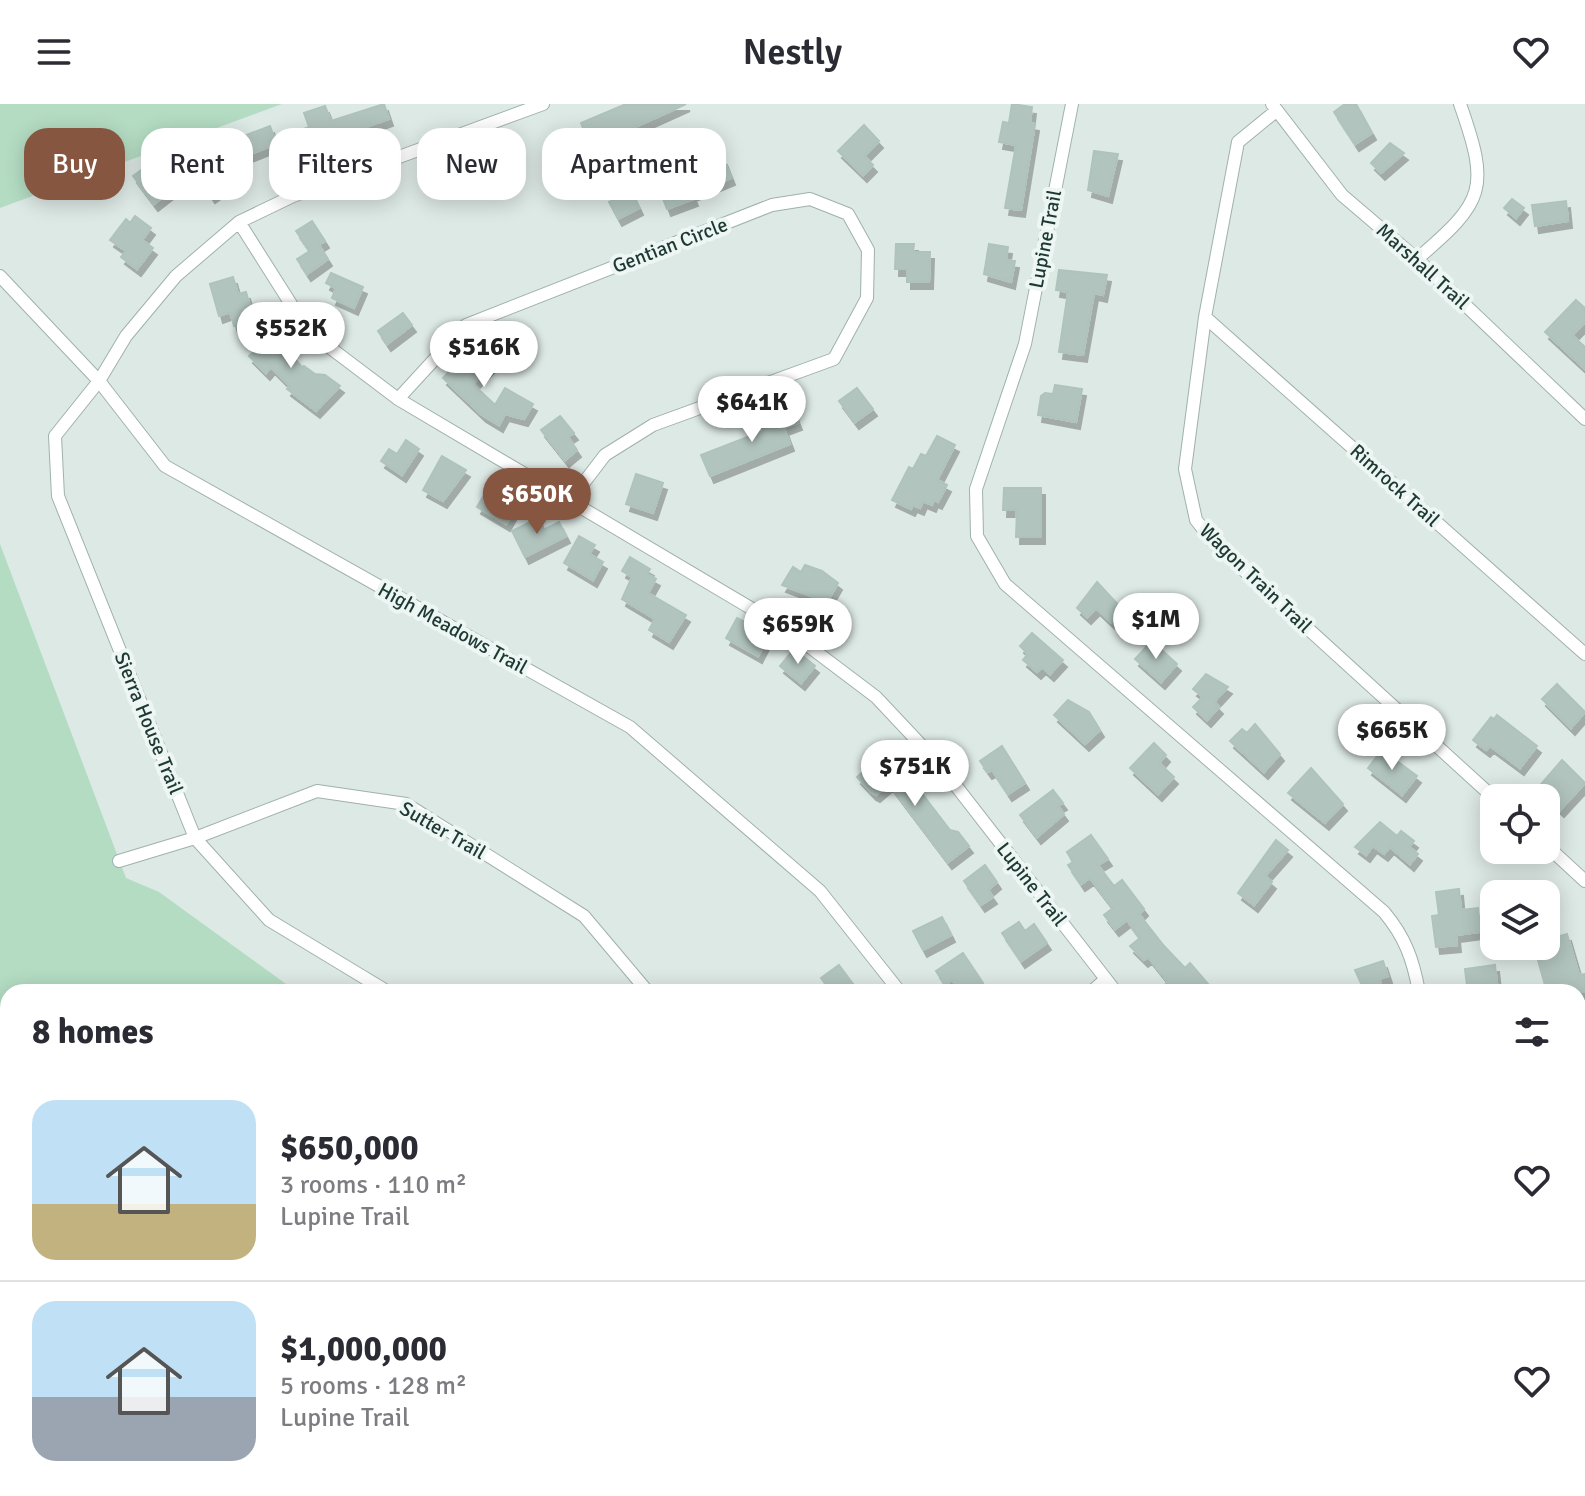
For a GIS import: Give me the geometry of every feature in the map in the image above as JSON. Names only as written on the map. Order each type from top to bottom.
[{"type":"street","points":[[99,381],[126,336],[176,276],[239,222],[293,196],[543,104]]},
{"type":"street","name":"Lupine Trail","points":[[1072,104],[1025,344],[976,489],[977,536],[1005,584],[1384,912],[1404,935],[1418,984]]},
{"type":"street","points":[[1417,259],[1460,222],[1477,191],[1477,153],[1460,104]]},
{"type":"street","name":"Marshall Trail","points":[[1274,107],[1342,195],[1417,259],[1585,419]]},
{"type":"street","name":"Wagon Train Trail","points":[[1274,107],[1238,142],[1205,317],[1185,469],[1196,520],[1215,544],[1480,785]]},
{"type":"street","name":"Gentian Circle","points":[[398,399],[466,325],[772,205],[810,199],[848,214],[868,250],[867,298],[834,359],[653,425],[605,455],[569,502]]},
{"type":"street","name":"Lupine Trail","points":[[239,222],[308,331],[398,399],[786,629],[876,697],[939,764],[1110,984]]},
{"type":"street","name":"High Meadows Trail","points":[[0,276],[99,381],[165,466],[630,727],[820,891],[894,984]]},
{"type":"street","name":"Rimrock Trail","points":[[1205,317],[1585,654]]},
{"type":"street","name":"Sierra House Trail","points":[[99,381],[55,436],[58,496],[195,838],[269,920],[375,984]]},
{"type":"street","name":"Sutter Trail","points":[[119,861],[195,838],[317,791],[406,804],[584,916],[641,984]]},
{"type":"street","points":[[1560,858],[1585,881]]},
{"type":"street","points":[[1100,984],[1106,979]]},
{"type":"green space","points":[[0,104],[282,104],[217,128],[141,128],[141,156],[125,162],[125,128],[24,128],[24,199],[0,208]]},
{"type":"green space","points":[[0,544],[126,878],[159,892],[286,984],[0,984]]},
{"type":"building","points":[[384,104],[389,119],[363,128],[306,128],[309,127],[304,113],[325,106],[331,121]]},
{"type":"building","points":[[626,104],[686,104],[633,128],[583,128],[581,123]]},
{"type":"building","points":[[1012,104],[1032,107],[1030,123],[1035,124],[1021,210],[1005,208],[1016,145],[999,142],[1003,122],[1009,123]]},
{"type":"building","points":[[1345,104],[1356,104],[1372,133],[1355,144],[1334,112]]},
{"type":"building","points":[[864,125],[879,141],[864,156],[873,165],[863,175],[838,151]]},
{"type":"building","points":[[270,126],[269,147],[253,153],[253,132]]},
{"type":"building","points":[[1390,143],[1404,153],[1381,173],[1371,163]]},
{"type":"building","points":[[1094,151],[1118,154],[1108,196],[1088,190]]},
{"type":"building","points":[[141,170],[141,187],[133,176]]},
{"type":"building","points":[[1512,199],[1524,208],[1516,218],[1504,208]]},
{"type":"building","points":[[635,200],[639,208],[618,219],[609,202]]},
{"type":"building","points":[[664,200],[691,200],[667,209]]},
{"type":"building","points":[[1566,201],[1568,221],[1535,226],[1532,205]]},
{"type":"building","points":[[135,216],[151,228],[142,240],[153,248],[137,269],[121,257],[126,251],[110,240],[126,219],[130,223]]},
{"type":"building","points":[[312,221],[325,241],[319,245],[328,259],[307,274],[297,259],[310,251],[296,231]]},
{"type":"building","points":[[896,244],[914,244],[913,252],[930,252],[929,282],[907,282],[907,269],[895,269]]},
{"type":"building","points":[[989,244],[1008,247],[1006,260],[1015,261],[1011,282],[984,274]]},
{"type":"building","points":[[1059,270],[1107,275],[1103,295],[1094,293],[1083,355],[1059,352],[1068,292],[1056,290]]},
{"type":"building","points":[[331,273],[363,287],[354,308],[332,298],[336,288],[326,283]]},
{"type":"building","points":[[233,277],[238,294],[246,292],[254,321],[234,326],[230,312],[219,316],[210,284]]},
{"type":"building","points":[[1576,300],[1585,308],[1585,322],[1572,335],[1585,347],[1585,369],[1545,332]]},
{"type":"building","points":[[403,313],[412,325],[387,344],[378,331]]},
{"type":"building","points":[[264,326],[303,368],[325,375],[340,386],[316,411],[287,389],[290,386],[271,367],[266,373],[249,356],[256,350],[248,342]]},
{"type":"building","points":[[473,346],[492,364],[473,384],[495,405],[505,388],[533,404],[524,419],[505,414],[499,425],[482,415],[443,378]]},
{"type":"building","points":[[1055,385],[1082,389],[1076,422],[1038,415],[1041,396],[1053,394]]},
{"type":"building","points":[[857,388],[873,409],[855,422],[839,401]]},
{"type":"building","points":[[792,408],[798,423],[784,428],[790,444],[710,476],[701,455],[763,431],[759,421]]},
{"type":"building","points":[[560,416],[574,433],[568,437],[577,450],[565,460],[541,430]]},
{"type":"building","points":[[937,436],[955,445],[937,480],[947,485],[938,502],[934,500],[932,505],[923,501],[920,508],[913,505],[911,509],[892,500],[909,467],[913,469],[921,454],[926,456]]},
{"type":"building","points":[[406,440],[419,449],[402,475],[381,461],[389,449],[397,454]]},
{"type":"building","points":[[442,456],[466,470],[443,501],[423,490]]},
{"type":"building","points":[[636,474],[663,483],[653,513],[626,504]]},
{"type":"building","points":[[1004,488],[1041,488],[1041,537],[1016,537],[1017,510],[1003,510]]},
{"type":"building","points":[[487,490],[516,506],[506,524],[477,507]]},
{"type":"building","points":[[538,518],[543,530],[559,522],[566,536],[525,557],[512,531]]},
{"type":"building","points":[[579,536],[595,545],[589,554],[603,562],[593,580],[564,563]]},
{"type":"building","points":[[630,557],[650,569],[647,574],[656,579],[648,593],[686,615],[669,642],[649,630],[655,619],[622,599],[632,577],[622,571]]},
{"type":"building","points":[[805,565],[822,571],[838,583],[827,602],[782,585],[793,567],[801,572]]},
{"type":"building","points":[[1097,582],[1123,610],[1111,622],[1096,608],[1087,617],[1077,608]]},
{"type":"building","points":[[737,618],[769,635],[758,656],[726,638]]},
{"type":"building","points":[[1032,633],[1063,660],[1050,674],[1042,667],[1037,672],[1023,660],[1028,654],[1020,646]]},
{"type":"building","points":[[1152,641],[1177,664],[1161,682],[1135,659]]},
{"type":"building","points":[[794,649],[815,666],[801,683],[780,666]]},
{"type":"building","points":[[1206,674],[1228,687],[1214,702],[1219,707],[1207,720],[1193,707],[1203,697],[1193,689]]},
{"type":"building","points":[[1557,684],[1585,712],[1571,728],[1542,699]]},
{"type":"building","points":[[1068,700],[1089,712],[1100,730],[1085,744],[1054,715]]},
{"type":"building","points":[[1497,715],[1537,746],[1520,768],[1490,746],[1486,750],[1473,740],[1491,717],[1494,719]]},
{"type":"building","points":[[1255,724],[1280,754],[1264,772],[1230,741],[1242,729],[1247,733]]},
{"type":"building","points":[[1154,743],[1166,755],[1159,763],[1174,777],[1158,794],[1130,768]]},
{"type":"building","points":[[1002,746],[1025,783],[1008,794],[992,770],[988,772],[980,761]]},
{"type":"building","points":[[1382,750],[1417,776],[1402,795],[1368,768]]},
{"type":"building","points":[[880,757],[907,787],[913,782],[950,830],[958,832],[969,846],[948,862],[889,784],[876,795],[872,793],[857,777]]},
{"type":"building","points":[[1562,760],[1585,783],[1560,810],[1560,784],[1541,784]]},
{"type":"building","points":[[1311,768],[1343,804],[1325,823],[1288,793]]},
{"type":"building","points":[[1053,790],[1063,803],[1058,806],[1064,814],[1037,837],[1020,815]]},
{"type":"building","points":[[1380,822],[1397,836],[1401,831],[1414,841],[1409,847],[1418,854],[1410,864],[1390,847],[1384,854],[1373,846],[1366,855],[1355,847]]},
{"type":"building","points":[[1091,835],[1108,859],[1098,865],[1114,886],[1122,880],[1144,909],[1139,914],[1164,946],[1185,968],[1190,963],[1208,984],[1166,984],[1168,982],[1148,957],[1144,960],[1130,946],[1140,938],[1127,920],[1115,929],[1104,915],[1113,908],[1090,878],[1081,884],[1068,865],[1073,862],[1067,852]]},
{"type":"building","points":[[1276,840],[1288,850],[1265,876],[1272,882],[1254,905],[1238,893]]},
{"type":"building","points":[[985,865],[997,882],[988,890],[993,897],[981,905],[964,881]]},
{"type":"building","points":[[1459,889],[1461,910],[1478,908],[1480,932],[1456,935],[1457,945],[1436,947],[1432,916],[1439,915],[1436,892]]},
{"type":"building","points":[[942,917],[951,935],[923,950],[913,931]]},
{"type":"building","points":[[1019,922],[1025,931],[1034,924],[1047,943],[1021,961],[1002,933]]},
{"type":"building","points":[[1567,934],[1579,975],[1585,974],[1585,984],[1545,984],[1538,960],[1560,960],[1560,936]]},
{"type":"building","points":[[963,953],[983,983],[955,984],[952,980],[944,984],[936,971]]},
{"type":"building","points":[[1383,961],[1388,976],[1379,979],[1381,984],[1361,984],[1355,970]]},
{"type":"building","points":[[839,965],[853,984],[825,984],[821,978]]},
{"type":"building","points":[[1495,965],[1497,984],[1467,984],[1465,969]]}]
